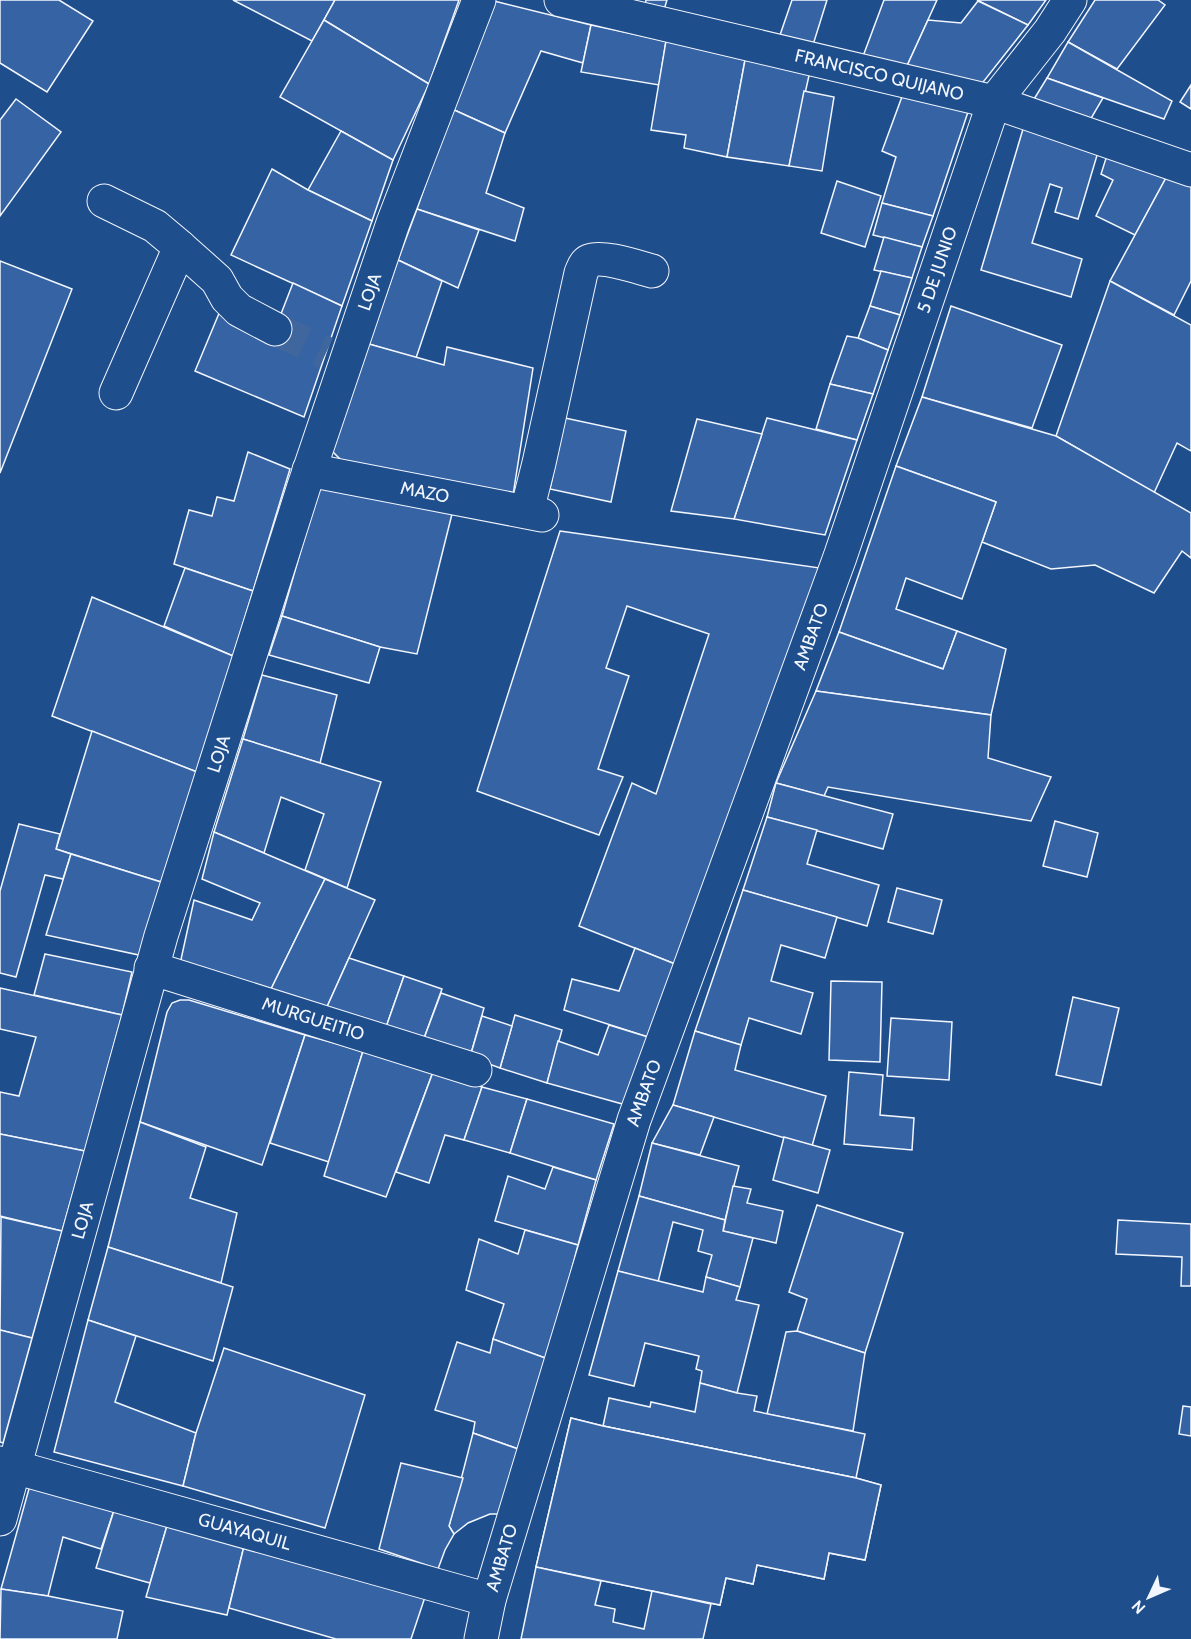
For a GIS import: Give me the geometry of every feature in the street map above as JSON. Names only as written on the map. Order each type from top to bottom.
[{"type":"street","name":"LOJA","points":[[0,1519],[7,1465],[151,968],[309,470],[336,356],[393,223],[479,0]]},
{"type":"street","name":"FRANCISCO QUIJANO","points":[[561,0],[994,102],[1191,170]]},
{"type":"street","name":"5 DE JUNIO","points":[[840,556],[994,102],[1050,31],[1070,0]]},
{"type":"street","points":[[104,201],[155,226],[217,280],[227,298],[239,310],[275,329]]},
{"type":"street","points":[[116,393],[180,247]]},
{"type":"street","name":"MAZO","points":[[309,470],[534,513],[539,463],[584,266],[588,261],[600,259],[652,271]]},
{"type":"street","name":"AMBATO","points":[[480,1639],[489,1600],[634,1120],[840,556]]},
{"type":"street","name":"MURGUEITIO","points":[[151,968],[475,1070]]},
{"type":"street","name":"GUAYAQUIL","points":[[7,1465],[489,1600]]},
{"type":"building","points":[[0,0],[59,0],[93,21],[47,92],[0,63]]},
{"type":"building","points":[[233,0],[335,0],[312,41]]},
{"type":"building","points":[[335,0],[459,0],[429,84],[324,20]]},
{"type":"building","points":[[646,0],[667,0],[663,13],[644,8]]},
{"type":"building","points":[[792,0],[827,0],[813,45],[779,38]]},
{"type":"building","points":[[884,0],[937,0],[906,68],[862,59]]},
{"type":"building","points":[[977,0],[1046,0],[1028,25]]},
{"type":"building","points":[[1095,0],[1158,0],[1165,5],[1117,69],[1068,42]]},
{"type":"building","points":[[494,1],[591,25],[583,63],[541,51],[505,133],[452,109]]},
{"type":"building","points":[[978,1],[1028,25],[980,86],[906,68],[928,20],[961,23]]},
{"type":"building","points":[[324,20],[429,84],[393,160],[280,97]]},
{"type":"building","points":[[591,25],[666,41],[659,85],[581,72]]},
{"type":"building","points":[[666,41],[745,60],[727,157],[684,148],[686,135],[651,130]]},
{"type":"building","points":[[1068,42],[1172,101],[1164,119],[1047,78]]},
{"type":"building","points":[[745,60],[810,71],[789,166],[727,157]]},
{"type":"building","points":[[1047,78],[1103,98],[1086,127],[1031,104]]},
{"type":"building","points":[[1191,85],[1191,109],[1180,102]]},
{"type":"building","points":[[804,91],[834,97],[822,171],[789,166]]},
{"type":"building","points":[[903,94],[969,109],[933,216],[882,203],[896,157],[882,151]]},
{"type":"building","points":[[16,99],[61,132],[0,216],[0,120]]},
{"type":"building","points":[[452,109],[505,133],[486,193],[524,208],[515,241],[417,209]]},
{"type":"building","points":[[1023,129],[1098,152],[1078,219],[1055,212],[1062,188],[1050,184],[1032,243],[1082,259],[1071,297],[981,270]]},
{"type":"building","points":[[341,131],[393,160],[372,221],[308,190]]},
{"type":"building","points":[[1109,149],[1167,176],[1135,235],[1096,216],[1113,180],[1101,174]]},
{"type":"building","points":[[272,169],[308,190],[372,221],[342,306],[231,255]]},
{"type":"building","points":[[1167,176],[1191,187],[1191,281],[1174,315],[1110,281]]},
{"type":"building","points":[[837,181],[881,196],[865,247],[821,233]]},
{"type":"building","points":[[882,203],[933,216],[922,247],[873,235]]},
{"type":"building","points":[[417,209],[479,230],[458,288],[398,260]]},
{"type":"building","points":[[884,237],[922,247],[912,278],[874,270]]},
{"type":"building","points":[[398,260],[442,281],[416,358],[369,344]]},
{"type":"building","points":[[0,261],[72,289],[0,473]]},
{"type":"building","points":[[881,271],[912,278],[900,315],[870,306]]},
{"type":"building","points":[[1110,281],[1191,325],[1191,451],[1177,443],[1154,493],[1056,436]]},
{"type":"building","points":[[293,283],[342,306],[304,417],[195,371],[220,311],[272,337]]},
{"type":"building","points":[[870,306],[900,315],[888,350],[858,338]]},
{"type":"building","points":[[951,306],[1062,345],[1032,428],[922,397]]},
{"type":"building","points":[[847,336],[888,350],[873,394],[830,384]]},
{"type":"building","points":[[369,344],[444,365],[447,347],[533,368],[513,495],[342,461],[332,451]]},
{"type":"building","points":[[830,384],[873,394],[857,440],[816,429]]},
{"type":"building","points":[[922,397],[1056,436],[1191,513],[1191,558],[1182,551],[1154,593],[1095,565],[1051,569],[982,542],[996,502],[896,466]]},
{"type":"building","points":[[565,418],[626,431],[611,502],[550,489]]},
{"type":"building","points":[[767,418],[857,440],[825,535],[734,519]]},
{"type":"building","points":[[697,419],[762,434],[734,519],[671,511]]},
{"type":"building","points":[[248,452],[290,469],[253,591],[174,564],[189,510],[212,516],[217,497],[234,501]]},
{"type":"building","points":[[896,466],[996,502],[962,599],[906,578],[896,609],[957,631],[943,669],[839,632]]},
{"type":"building","points":[[320,484],[453,510],[417,654],[380,647],[282,616]]},
{"type":"building","points":[[560,531],[820,568],[675,964],[579,926],[632,783],[656,794],[709,634],[627,606],[606,668],[629,676],[598,769],[623,777],[599,835],[477,791]]},
{"type":"building","points":[[185,568],[253,591],[233,656],[164,626]]},
{"type":"building","points":[[92,597],[233,656],[197,772],[52,716]]},
{"type":"building","points":[[282,616],[380,647],[369,683],[269,655]]},
{"type":"building","points":[[957,631],[1006,649],[991,715],[816,691],[839,632],[943,669]]},
{"type":"building","points":[[262,675],[337,695],[320,763],[243,739]]},
{"type":"building","points":[[816,691],[991,715],[988,758],[1051,777],[1031,821],[828,787],[824,796],[776,783]]},
{"type":"building","points":[[92,731],[197,772],[161,882],[56,849]]},
{"type":"building","points":[[243,739],[381,782],[347,888],[305,870],[324,814],[281,797],[264,853],[214,832]]},
{"type":"building","points":[[776,783],[893,814],[883,849],[767,817]]},
{"type":"building","points":[[767,817],[817,830],[807,864],[879,885],[867,926],[743,890]]},
{"type":"building","points":[[1055,821],[1098,833],[1087,877],[1043,866]]},
{"type":"building","points":[[19,824],[60,834],[56,849],[71,854],[63,879],[45,875],[16,977],[0,973],[0,891]]},
{"type":"building","points":[[214,832],[325,879],[271,989],[180,964],[194,900],[252,920],[260,903],[202,879]]},
{"type":"building","points":[[71,854],[161,882],[139,955],[46,935]]},
{"type":"building","points":[[325,879],[375,900],[326,1009],[271,989]]},
{"type":"building","points":[[897,888],[942,900],[933,934],[888,922]]},
{"type":"building","points":[[743,890],[837,917],[825,958],[781,945],[771,981],[813,993],[801,1034],[749,1018],[741,1045],[695,1031]]},
{"type":"building","points":[[635,948],[675,964],[648,1037],[564,1010],[572,979],[619,991]]},
{"type":"building","points":[[45,954],[132,972],[122,1015],[34,995]]},
{"type":"building","points":[[349,958],[404,976],[385,1030],[326,1009]]},
{"type":"building","points":[[404,976],[442,989],[423,1041],[385,1030]]},
{"type":"building","points":[[831,981],[882,982],[880,1062],[829,1060]]},
{"type":"building","points":[[0,988],[122,1015],[85,1151],[0,1134],[0,1092],[19,1096],[36,1037],[0,1029]]},
{"type":"building","points":[[441,993],[484,1008],[470,1057],[423,1041]]},
{"type":"building","points":[[1073,997],[1119,1008],[1101,1085],[1056,1075]]},
{"type":"building","points":[[189,1000],[305,1035],[262,1165],[140,1122],[167,1012],[172,1003]]},
{"type":"building","points":[[515,1015],[562,1030],[547,1083],[500,1068]]},
{"type":"building","points":[[482,1016],[512,1026],[500,1068],[470,1057]]},
{"type":"building","points":[[891,1018],[952,1022],[949,1080],[887,1076]]},
{"type":"building","points":[[609,1025],[648,1037],[626,1105],[547,1083],[558,1041],[598,1055]]},
{"type":"building","points":[[695,1031],[741,1045],[735,1070],[826,1096],[812,1146],[673,1105]]},
{"type":"building","points":[[305,1035],[363,1051],[329,1162],[270,1143]]},
{"type":"building","points":[[363,1051],[433,1072],[386,1197],[324,1176]]},
{"type":"building","points":[[433,1072],[482,1087],[464,1140],[445,1135],[429,1183],[396,1172]]},
{"type":"building","points":[[849,1072],[883,1075],[880,1115],[914,1118],[912,1150],[844,1144]]},
{"type":"building","points":[[482,1087],[527,1099],[510,1153],[464,1140]]},
{"type":"building","points":[[527,1099],[614,1124],[596,1180],[510,1153]]},
{"type":"building","points":[[673,1105],[714,1117],[700,1155],[652,1143]]},
{"type":"building","points":[[140,1122],[206,1147],[190,1198],[237,1213],[221,1283],[108,1247]]},
{"type":"building","points":[[0,1134],[85,1151],[62,1231],[0,1216]]},
{"type":"building","points":[[784,1137],[830,1150],[818,1193],[773,1180]]},
{"type":"building","points":[[652,1143],[739,1166],[725,1220],[639,1196]]},
{"type":"building","points":[[553,1167],[596,1180],[578,1245],[495,1221],[508,1176],[545,1189]]},
{"type":"building","points":[[733,1186],[751,1189],[747,1203],[783,1211],[776,1243],[723,1231]]},
{"type":"building","points":[[639,1196],[725,1220],[723,1231],[753,1238],[740,1287],[706,1277],[712,1255],[698,1251],[703,1230],[673,1222],[658,1282],[618,1271]]},
{"type":"building","points":[[817,1205],[903,1233],[865,1353],[797,1331],[807,1299],[789,1292]]},
{"type":"building","points":[[1,1217],[62,1231],[32,1338],[0,1330]]},
{"type":"building","points":[[1118,1220],[1191,1224],[1191,1286],[1181,1286],[1182,1257],[1116,1254]]},
{"type":"building","points":[[525,1230],[578,1245],[548,1359],[493,1339],[504,1304],[466,1290],[479,1239],[518,1254]]},
{"type":"building","points":[[108,1247],[233,1287],[213,1361],[88,1320]]},
{"type":"building","points":[[618,1271],[703,1292],[706,1277],[740,1287],[736,1300],[759,1305],[737,1393],[700,1383],[702,1371],[696,1369],[699,1356],[645,1343],[634,1386],[589,1375]]},
{"type":"building","points":[[88,1320],[136,1336],[115,1402],[196,1433],[183,1486],[54,1452]]},
{"type":"building","points":[[0,1330],[32,1338],[3,1443],[0,1442]]},
{"type":"building","points":[[797,1331],[865,1353],[853,1431],[767,1414],[786,1332]]},
{"type":"building","points":[[493,1339],[548,1359],[521,1450],[473,1433],[475,1422],[435,1410],[457,1342],[490,1353]]},
{"type":"building","points":[[224,1348],[365,1395],[325,1528],[183,1486],[196,1433]]},
{"type":"building","points":[[700,1383],[757,1396],[754,1411],[865,1434],[856,1478],[603,1426],[609,1398],[650,1407],[651,1402],[695,1412]]},
{"type":"building","points":[[1183,1406],[1191,1407],[1191,1436],[1179,1434]]},
{"type":"building","points":[[571,1418],[881,1485],[865,1560],[829,1553],[824,1579],[757,1565],[753,1584],[726,1578],[720,1605],[536,1567]],"holes":[[[619,1470],[656,1480],[652,1491],[616,1482]],[[721,1472],[742,1478],[734,1508],[713,1502]],[[584,1529],[616,1534],[613,1548],[582,1543]],[[693,1532],[708,1536],[699,1568],[684,1563]]]},
{"type":"building","points":[[571,1418],[881,1485],[865,1560],[829,1553],[824,1579],[757,1565],[753,1584],[726,1578],[720,1605],[536,1567]]},
{"type":"building","points":[[473,1433],[521,1450],[501,1514],[490,1514],[468,1523],[454,1534],[449,1526]]},
{"type":"building","points":[[401,1463],[463,1478],[449,1526],[454,1534],[438,1569],[379,1549]]},
{"type":"building","points":[[32,1478],[116,1504],[101,1549],[63,1537],[48,1596],[1,1589]]},
{"type":"building","points":[[116,1504],[169,1519],[150,1583],[96,1568]]},
{"type":"building","points":[[169,1519],[245,1542],[227,1615],[146,1597]]},
{"type":"building","points":[[245,1542],[425,1597],[411,1639],[336,1639],[229,1608]]},
{"type":"building","points":[[536,1567],[601,1581],[595,1605],[615,1609],[613,1622],[644,1629],[652,1591],[711,1604],[703,1639],[521,1639]]},
{"type":"building","points":[[1,1589],[123,1611],[117,1639],[0,1639]]},
{"type":"tunnel","points":[[275,329],[326,353]]}]
